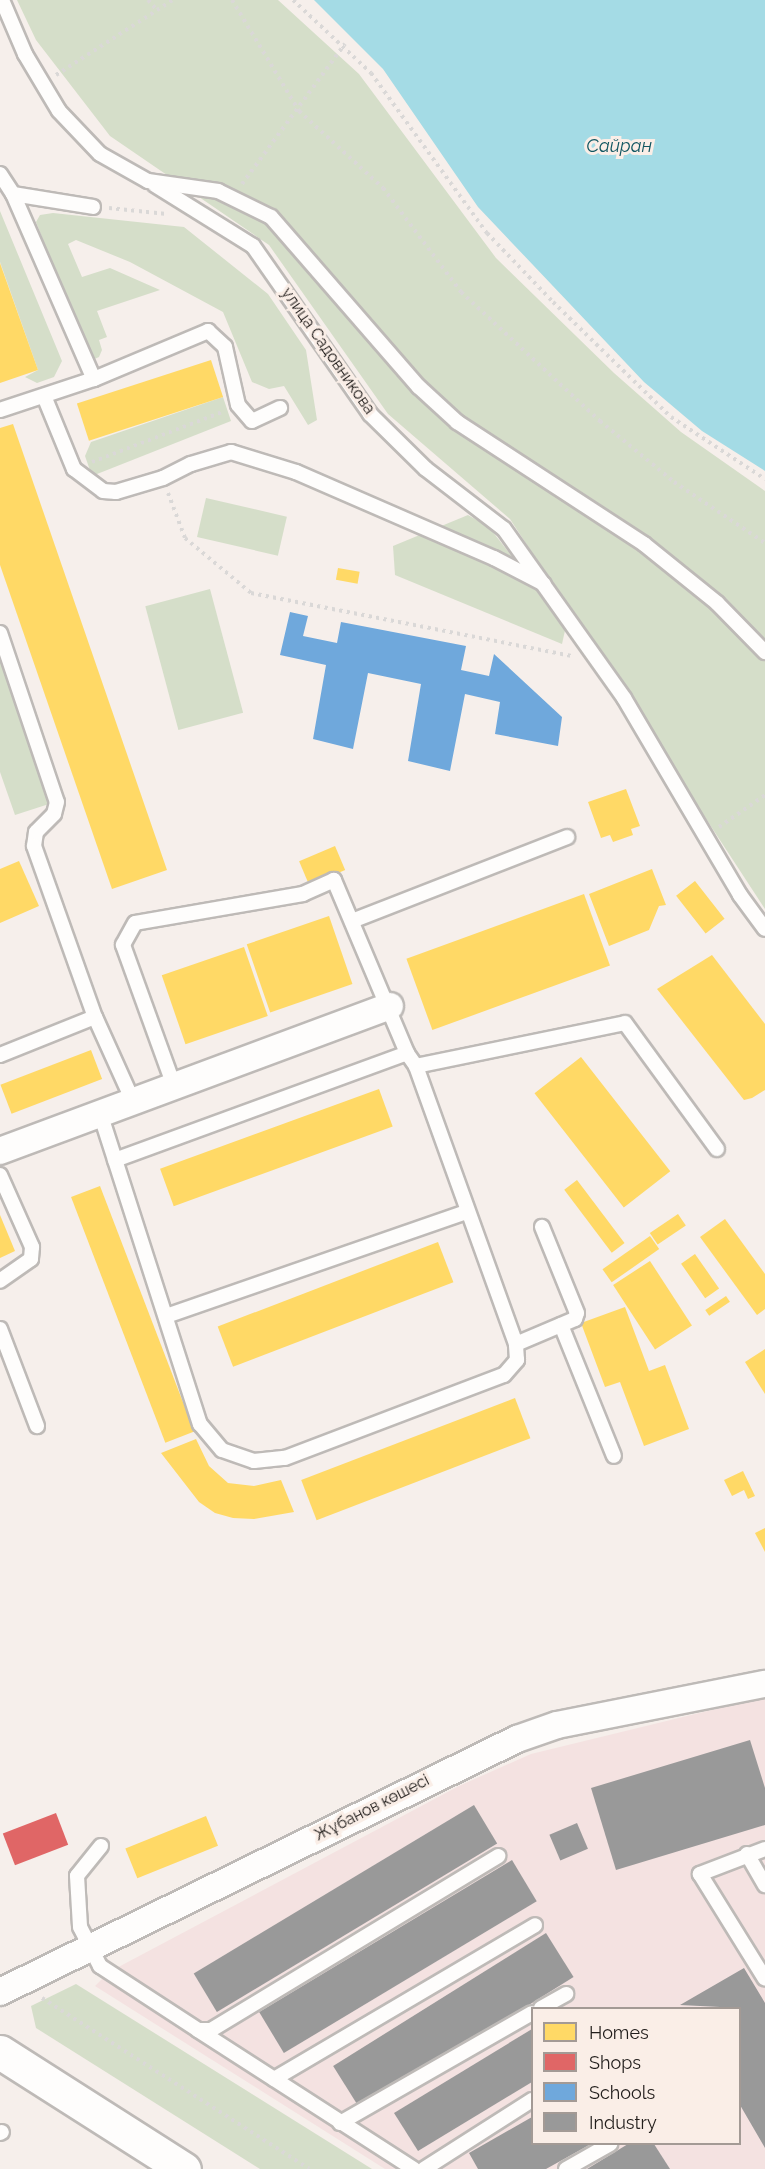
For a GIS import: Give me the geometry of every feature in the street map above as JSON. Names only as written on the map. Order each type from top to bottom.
[{"type":"main road","points":[[0,2052],[184,2169]]},
{"type":"street","points":[[0,1151],[390,1006]]},
{"type":"street","name":"Жұбанов көшесі","points":[[0,1992],[92,1949],[433,1777],[517,1739],[557,1725],[765,1684]]},
{"type":"lane","name":"улица Садовникова","points":[[2,0],[58,111],[100,154],[212,218],[253,246],[370,414],[426,469],[504,529],[549,587],[624,698],[706,836],[765,929]]},
{"type":"lane","points":[[0,174],[13,194],[94,379]]},
{"type":"lane","points":[[148,181],[232,197],[271,217],[419,387],[457,422],[645,544],[717,603],[765,652]]},
{"type":"lane","points":[[13,194],[93,207]]},
{"type":"lane","points":[[0,410],[94,379],[208,331],[225,347],[238,405],[252,421],[280,408]]},
{"type":"lane","points":[[44,396],[74,469],[103,491],[116,492],[163,478],[191,464],[231,452],[296,472],[494,558],[549,587]]},
{"type":"lane","points":[[0,633],[57,802],[54,814],[36,832],[34,846],[95,1017],[133,1101]]},
{"type":"lane","points":[[352,921],[567,837]]},
{"type":"lane","points":[[100,1113],[200,1424],[222,1450],[254,1461],[285,1458],[504,1375],[517,1360],[516,1344],[466,1212],[416,1066],[406,1053],[390,1006],[334,880],[303,894],[135,923],[123,945],[174,1086]]},
{"type":"lane","points":[[0,1055],[95,1017]]},
{"type":"lane","points":[[416,1066],[625,1023],[717,1149]]},
{"type":"lane","points":[[116,1160],[406,1053]]},
{"type":"lane","points":[[0,1175],[32,1247],[31,1259],[0,1281]]},
{"type":"lane","points":[[166,1316],[466,1212]]},
{"type":"lane","points":[[516,1344],[575,1319],[577,1313],[542,1227]]},
{"type":"lane","points":[[561,1325],[614,1456]]},
{"type":"lane","points":[[0,1329],[37,1426]]},
{"type":"lane","points":[[101,1846],[77,1876],[80,1927],[100,1966],[414,2169]]},
{"type":"lane","points":[[765,1849],[700,1874],[765,1979]]},
{"type":"lane","points":[[747,1854],[765,1885]]},
{"type":"lane","points":[[198,2030],[211,2030],[498,1856]]},
{"type":"lane","points":[[274,2079],[535,1925]]},
{"type":"lane","points":[[543,2007],[566,1994]]},
{"type":"lane","points":[[340,2123],[531,2014]]},
{"type":"lane","points":[[424,2169],[531,2101]]},
{"type":"lane","points":[[566,2169],[607,2145]]},
{"type":"path","points":[[148,0],[157,10]]},
{"type":"path","points":[[43,84],[173,0]]},
{"type":"path","points":[[232,0],[299,111],[383,189],[460,292],[600,421],[674,482],[765,543]]},
{"type":"path","points":[[293,0],[345,44],[382,88],[487,233],[528,276],[671,417],[765,479]]},
{"type":"path","points":[[232,197],[299,111],[345,44]]},
{"type":"path","points":[[93,207],[212,218]]},
{"type":"path","points":[[74,469],[238,405]]},
{"type":"path","points":[[163,478],[185,538],[251,592],[597,661]]},
{"type":"path","points":[[706,836],[765,795]]},
{"type":"path","points":[[38,1996],[309,2169]]},
{"type":"shaded area","points":[[765,1697],[765,2169],[385,2169],[95,1986],[109,1972],[459,1786],[531,1754]]},
{"type":"green space","points":[[17,0],[278,0],[359,74],[496,258],[614,373],[681,432],[765,491],[765,909],[510,519],[388,414],[269,245],[110,136],[36,40]]},
{"type":"green space","points":[[0,211],[62,361],[54,377],[37,383],[25,377],[38,370],[0,262]]},
{"type":"green space","points":[[53,213],[184,227],[268,294],[306,350],[317,420],[308,425],[284,386],[269,389],[252,382],[223,312],[130,262],[76,240],[68,244],[82,277],[110,268],[160,290],[97,311],[107,337],[99,340],[102,350],[99,357],[90,361],[36,222],[40,215]]},
{"type":"green space","points":[[223,397],[231,421],[92,476],[85,456],[91,442]]},
{"type":"green space","points":[[206,498],[287,517],[278,556],[197,537]]},
{"type":"green space","points":[[468,515],[489,527],[566,626],[562,644],[395,575],[393,546]]},
{"type":"green space","points":[[210,589],[243,713],[178,730],[145,606]]},
{"type":"green space","points":[[0,660],[49,804],[15,815],[0,772]]},
{"type":"green space","points":[[76,1984],[372,2169],[260,2169],[36,2028],[31,2006]]},
{"type":"water","name":"Сайран","points":[[314,0],[765,0],[765,471],[702,431],[644,382],[478,207],[383,69]]},
{"type":"building: Homes","points":[[0,263],[38,370],[0,383]]},
{"type":"building: Homes","points":[[211,360],[223,397],[89,441],[77,404]]},
{"type":"building: Homes","points":[[13,424],[167,870],[112,889],[0,565],[0,428]]},
{"type":"building: Homes","points":[[338,568],[360,572],[358,584],[336,580]]},
{"type":"building: Homes","points":[[626,789],[640,826],[631,829],[633,835],[613,842],[610,835],[601,838],[588,802]]},
{"type":"building: Homes","points":[[335,846],[345,870],[309,885],[299,861]]},
{"type":"building: Homes","points":[[19,861],[39,906],[0,923],[0,869]]},
{"type":"building: Homes","points":[[652,869],[666,905],[659,906],[649,930],[609,946],[589,894]]},
{"type":"building: Homes","points":[[695,881],[725,919],[706,934],[676,896]]},
{"type":"building: Homes","points":[[584,894],[610,965],[432,1030],[406,959]]},
{"type":"building: Homes","points":[[329,916],[352,984],[270,1012],[247,944]]},
{"type":"building: Homes","points":[[244,947],[268,1016],[186,1044],[162,975]]},
{"type":"building: Homes","points":[[712,955],[765,1024],[765,1090],[744,1100],[657,989]]},
{"type":"building: Homes","points":[[91,1050],[102,1079],[12,1114],[0,1085]]},
{"type":"building: Homes","points":[[581,1057],[670,1171],[624,1208],[535,1093]]},
{"type":"building: Homes","points":[[379,1089],[393,1127],[174,1206],[160,1169]]},
{"type":"building: Homes","points":[[577,1180],[625,1243],[612,1253],[564,1190]]},
{"type":"building: Homes","points":[[100,1186],[194,1432],[165,1443],[71,1197]]},
{"type":"building: Homes","points":[[678,1214],[686,1226],[658,1245],[650,1233]]},
{"type":"building: Homes","points":[[0,1215],[15,1251],[0,1258]]},
{"type":"building: Homes","points":[[725,1219],[765,1274],[765,1309],[757,1315],[700,1237]]},
{"type":"building: Homes","points":[[650,1236],[659,1249],[612,1282],[602,1269]]},
{"type":"building: Homes","points":[[438,1242],[453,1282],[233,1367],[218,1327]]},
{"type":"building: Homes","points":[[695,1254],[719,1288],[705,1298],[681,1264]]},
{"type":"building: Homes","points":[[650,1261],[692,1326],[655,1350],[613,1285]]},
{"type":"building: Homes","points":[[726,1296],[730,1302],[709,1316],[705,1310]]},
{"type":"building: Homes","points":[[625,1307],[649,1371],[665,1365],[689,1429],[644,1446],[620,1382],[605,1387],[581,1323]]},
{"type":"building: Homes","points":[[765,1349],[765,1394],[745,1362]]},
{"type":"building: Homes","points":[[515,1398],[530,1438],[317,1520],[301,1480]]},
{"type":"building: Homes","points":[[196,1439],[209,1466],[228,1483],[254,1486],[281,1480],[294,1512],[254,1519],[233,1518],[215,1513],[199,1502],[161,1453]]},
{"type":"building: Homes","points":[[743,1471],[755,1496],[748,1499],[744,1490],[732,1496],[724,1480]]},
{"type":"building: Homes","points":[[765,1528],[765,1552],[755,1533]]},
{"type":"building: Homes","points":[[206,1816],[218,1846],[137,1878],[125,1849]]},
{"type":"building: Shops","points":[[56,1813],[68,1845],[15,1865],[3,1833]]},
{"type":"building: Schools","points":[[290,612],[308,616],[303,636],[337,643],[341,622],[466,646],[461,670],[489,676],[494,654],[562,717],[558,746],[495,734],[500,702],[465,694],[450,771],[408,761],[421,684],[368,673],[353,749],[313,739],[326,665],[280,655]]},
{"type":"building: Industry","points":[[750,1740],[765,1788],[765,1825],[616,1870],[591,1788]]},
{"type":"building: Industry","points":[[474,1805],[497,1844],[217,2012],[194,1973]]},
{"type":"building: Industry","points":[[577,1823],[588,1849],[560,1860],[549,1835]]},
{"type":"building: Industry","points":[[512,1860],[537,1901],[284,2053],[259,2012]]},
{"type":"building: Industry","points":[[546,1933],[574,1977],[361,2110],[333,2066]]},
{"type":"building: Industry","points":[[744,1968],[765,2003],[765,2148],[741,2107],[741,2007],[680,2005]]},
{"type":"building: Industry","points":[[531,2030],[531,2083],[418,2151],[394,2113]]},
{"type":"building: Industry","points":[[531,2118],[531,2145],[589,2145],[546,2169],[478,2169],[469,2153]]},
{"type":"building: Industry","points":[[626,2145],[655,2145],[670,2169],[587,2169]]}]
